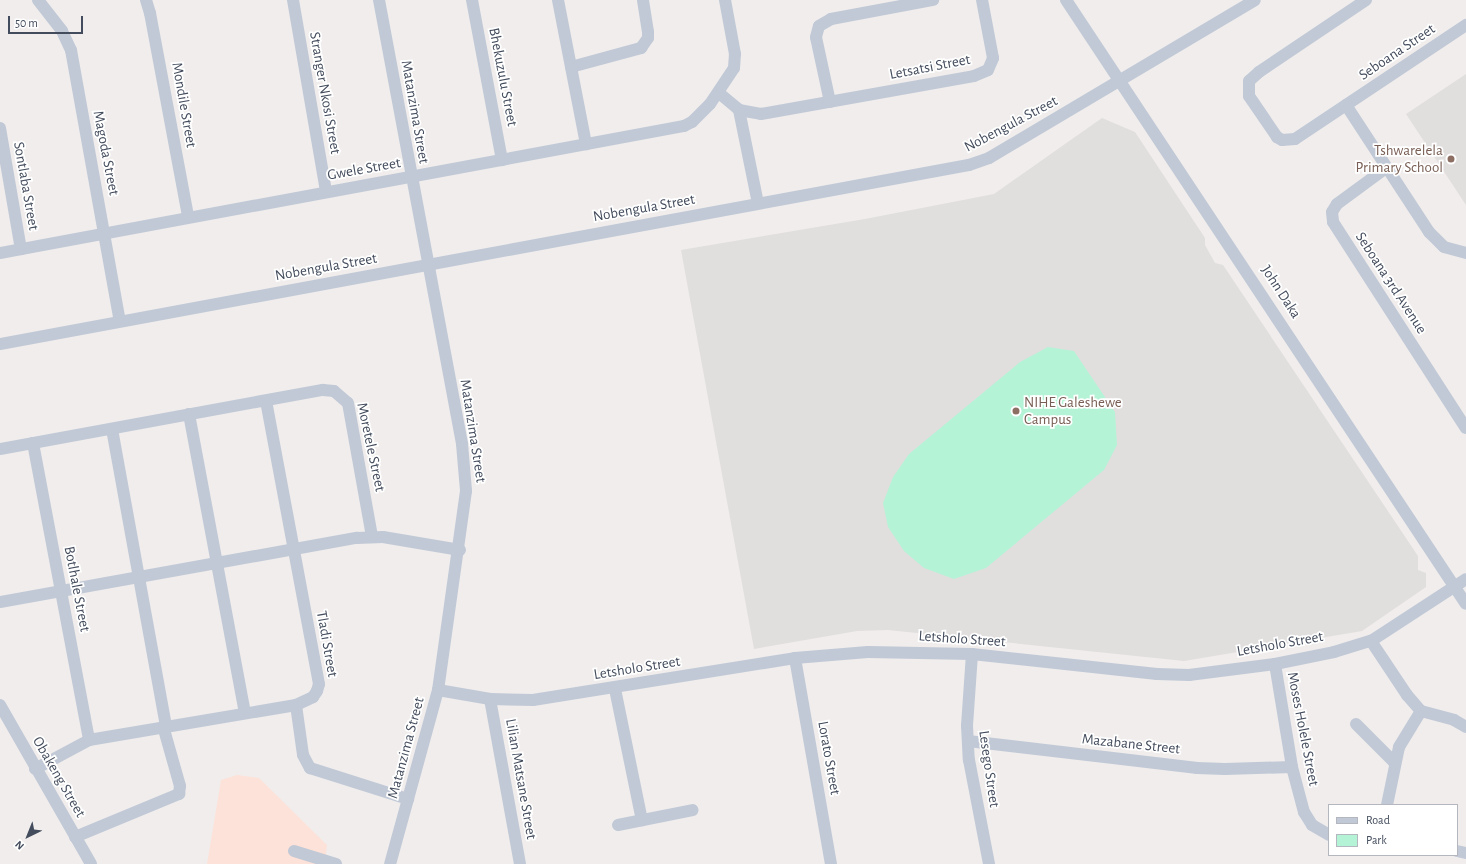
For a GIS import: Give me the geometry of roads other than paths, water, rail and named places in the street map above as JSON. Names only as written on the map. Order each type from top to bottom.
[{"type":"street","name":"Magoda Street","points":[[38,0],[62,31],[71,50],[120,321]]},
{"type":"street","name":"Mondile Street","points":[[146,0],[150,13],[188,216]]},
{"type":"street","name":"Stranger Nkosi Street","points":[[293,0],[326,191]]},
{"type":"street","name":"Matanzima Street","points":[[379,0],[410,177],[465,471],[466,491],[460,550],[438,690],[390,864]]},
{"type":"street","name":"Bhekuzulu Street","points":[[472,0],[502,160]]},
{"type":"street","points":[[558,0],[586,144]]},
{"type":"street","points":[[571,67],[641,48],[645,43],[648,32],[642,0]]},
{"type":"street","name":"Gwele Street","points":[[0,253],[188,216],[410,177],[684,126],[692,122],[719,93],[731,74],[735,62],[725,0]]},
{"type":"street","points":[[830,102],[816,37],[819,26],[831,19],[933,0]]},
{"type":"street","name":"Letsatsi Street","points":[[739,110],[761,114],[974,76],[988,70],[993,58],[982,0]]},
{"type":"street","name":"John Daka","points":[[1066,0],[1466,604]]},
{"type":"street","name":"Nobengula Street","points":[[0,344],[426,264],[969,165],[989,158],[1118,79],[1255,0]]},
{"type":"street","name":"Seboana Street","points":[[1366,0],[1259,72],[1249,81],[1249,96],[1282,140],[1294,139],[1346,106],[1466,25]]},
{"type":"street","points":[[719,93],[739,110],[758,203]]},
{"type":"street","points":[[1346,106],[1386,168],[1437,242],[1444,247],[1466,253]]},
{"type":"street","name":"Sontlaba Street","points":[[0,128],[21,249]]},
{"type":"street","name":"Seboana 3rd Avenue","points":[[1386,168],[1337,204],[1332,212],[1333,222],[1466,428]]},
{"type":"street","name":"Moretele Street","points":[[0,449],[266,400],[323,390],[334,390],[342,395],[348,403],[372,536]]},
{"type":"street","name":"Tladi Street","points":[[36,769],[89,740],[245,712],[296,705],[313,697],[319,684],[266,400]]},
{"type":"street","points":[[189,414],[245,712]]},
{"type":"street","points":[[75,838],[179,794],[180,786],[165,726],[153,651],[112,429]]},
{"type":"street","name":"Botlhale Street","points":[[33,443],[89,740]]},
{"type":"street","points":[[0,602],[61,592],[216,562],[372,536],[460,550]]},
{"type":"street","name":"Letsholo Street","points":[[438,690],[490,699],[533,700],[615,689],[795,658],[868,652],[972,654],[1156,674],[1189,675],[1275,664],[1334,652],[1371,640],[1466,579]]},
{"type":"street","points":[[1371,640],[1407,695],[1421,711],[1454,720],[1466,727]]},
{"type":"street","name":"Lesego Street","points":[[972,654],[968,742],[988,864]]},
{"type":"street","name":"Lorato Street","points":[[795,658],[830,864]]},
{"type":"street","name":"Moses Holele Street","points":[[1275,664],[1292,767],[1307,820],[1318,830],[1328,835]]},
{"type":"street","points":[[615,689],[642,820]]},
{"type":"street","name":"Lilian Matsane Street","points":[[490,699],[520,864]]},
{"type":"street","name":"Obakeng Street","points":[[0,704],[91,864]]},
{"type":"street","points":[[296,705],[303,755],[310,768],[408,799]]},
{"type":"street","points":[[1387,804],[1394,762],[1406,734],[1421,711]]},
{"type":"street","points":[[1356,724],[1394,762]]},
{"type":"street","name":"Mazabane Street","points":[[968,742],[1211,769],[1292,767]]},
{"type":"street","points":[[618,825],[693,810]]},
{"type":"street","points":[[294,851],[336,864]]},
{"type":"place","name":"Tshwarelela Primary School","points":[[1451,159]]},
{"type":"place","name":"NIHE Galeshewe Campus","points":[[1016,411]]}]
